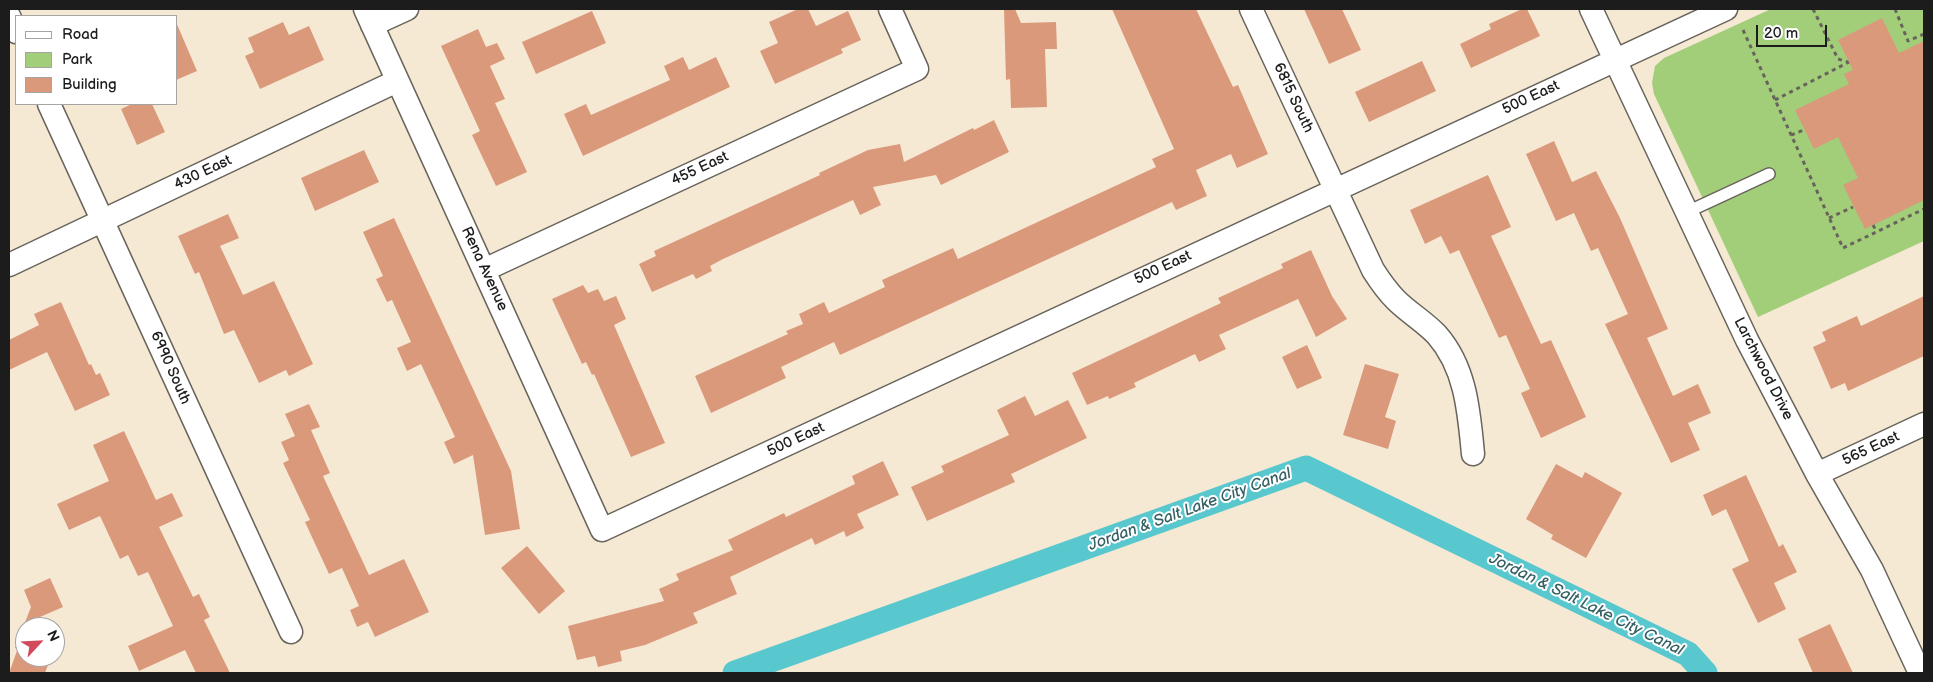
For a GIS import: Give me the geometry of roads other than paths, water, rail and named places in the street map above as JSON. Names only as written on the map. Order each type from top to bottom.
[{"type":"street","points":[[368,17],[407,9]]},
{"type":"street","name":"455 East","points":[[484,270],[917,69],[890,9]]},
{"type":"street","name":"6815 South","points":[[1251,9],[1373,270],[1397,302],[1437,336],[1450,354],[1460,375],[1467,401],[1473,454]]},
{"type":"street","name":"Larchwood Drive","points":[[1591,9],[1752,349],[1817,474],[1868,563],[1920,673]]},
{"type":"street","name":"500 East","points":[[602,530],[1335,188],[1726,9]]},
{"type":"street","points":[[9,16],[15,30]]},
{"type":"street","name":"Rena Avenue","points":[[368,17],[602,530]]},
{"type":"street","name":"430 East","points":[[9,264],[397,81]]},
{"type":"street","name":"6990 South","points":[[49,105],[291,632]]},
{"type":"street","name":"565 East","points":[[1817,474],[1924,424]]},
{"type":"lane","points":[[1687,212],[1769,174]]},
{"type":"waterway","name":"Jordan & Salt Lake City Canal","points":[[735,673],[1306,468],[1688,654],[1705,673]]}]
